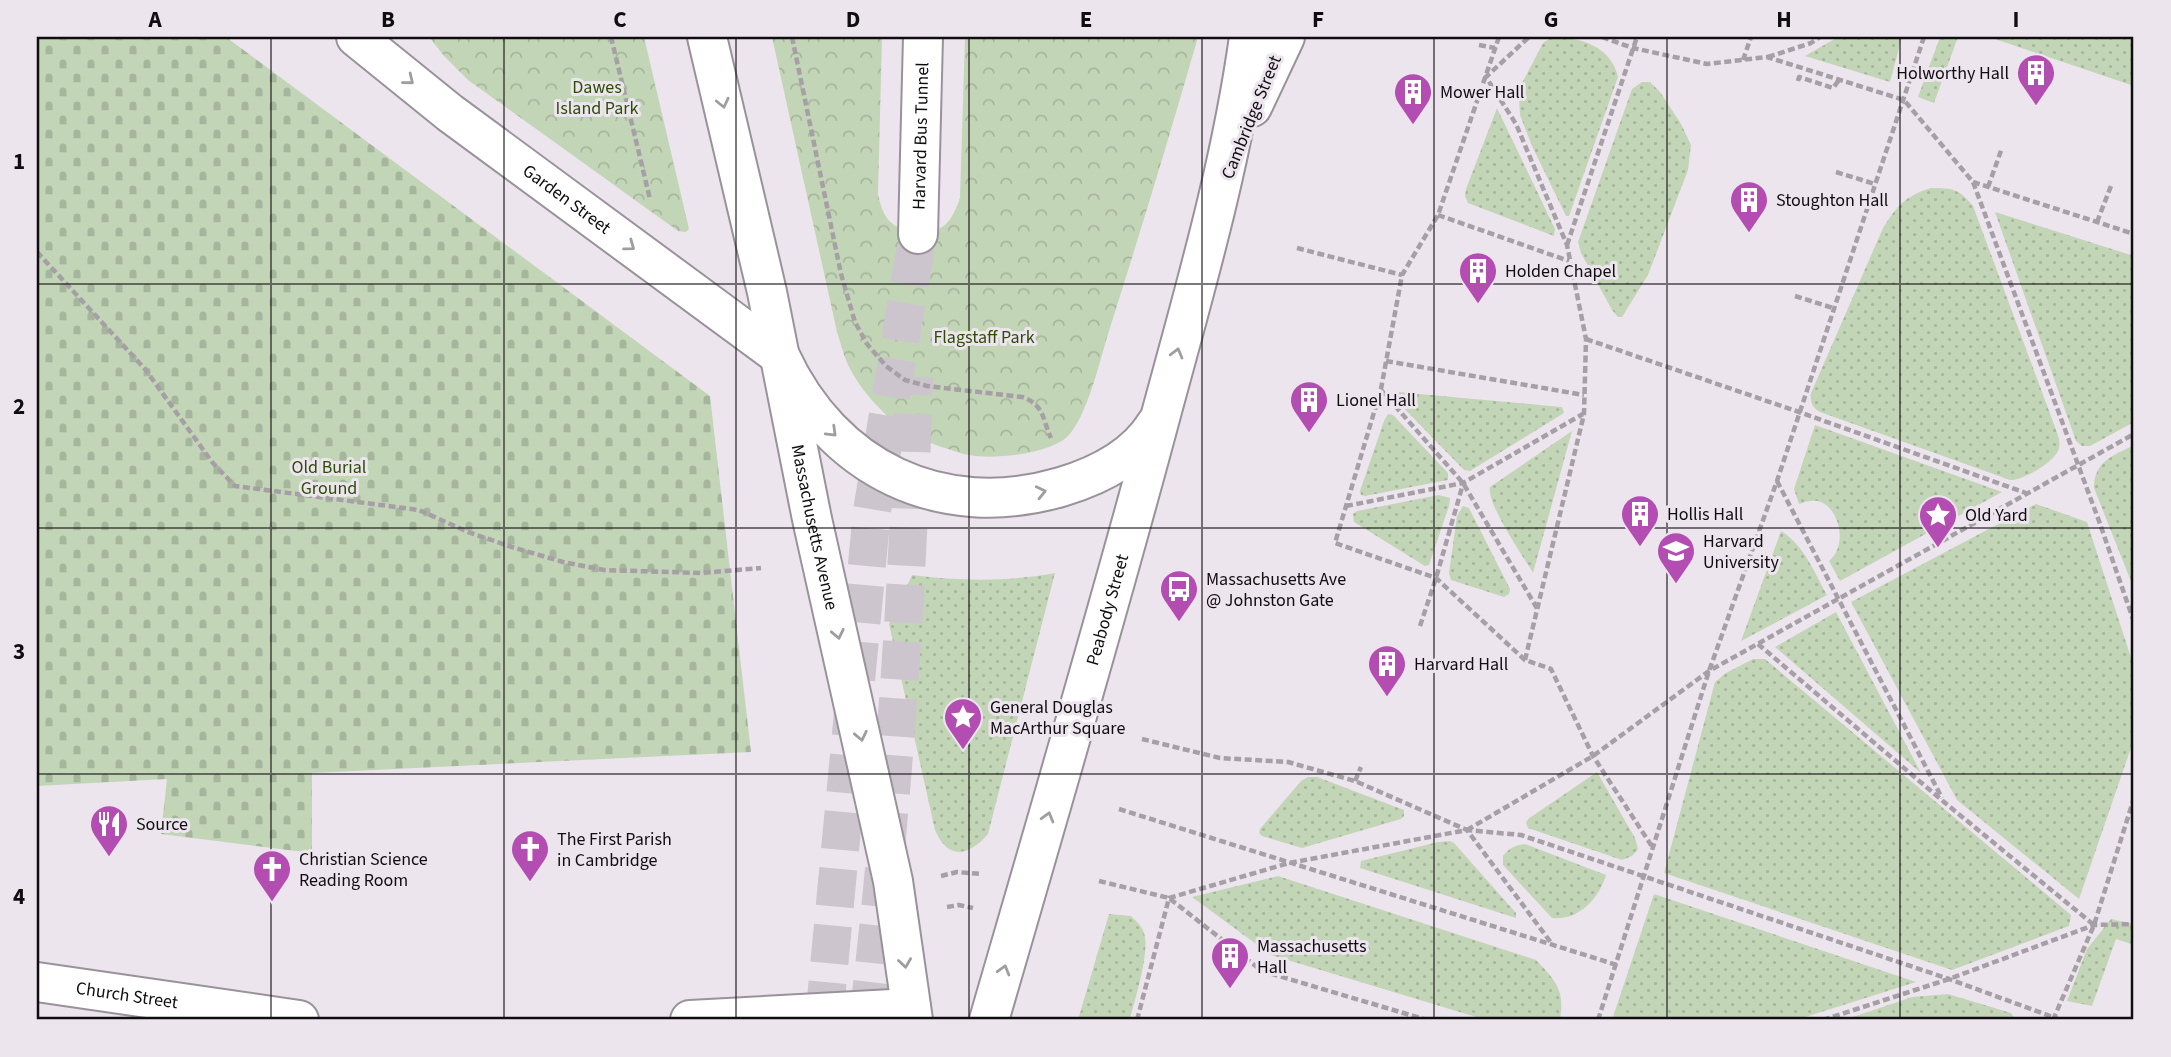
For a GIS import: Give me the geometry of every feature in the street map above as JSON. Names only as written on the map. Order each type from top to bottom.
[{"type":"main road","name":"Garden Street","points":[[356,37],[450,113],[780,356]]},
{"type":"main road","name":"Massachusetts Avenue","points":[[707,37],[780,356],[812,519],[893,881],[912,1014]]},
{"type":"main road","name":"Harvard Bus Tunnel","points":[[918,234],[923,37]]},
{"type":"main road","points":[[1219,198],[1250,37]]},
{"type":"main road","name":"Cambridge Street","points":[[1219,198],[1254,104],[1285,37]]},
{"type":"main road","name":"Peabody Street","points":[[989,1020],[1130,532],[1219,198]]},
{"type":"main road","points":[[780,356],[807,404],[818,419],[844,444],[865,460],[900,480],[948,494],[979,498],[1013,497],[1044,492],[1083,480],[1106,470],[1130,454],[1146,438],[1159,419]]},
{"type":"main road","name":"Church Street","points":[[37,982],[299,1020]]},
{"type":"main road","points":[[690,1020],[912,1014]]},
{"type":"path","points":[[611,37],[650,200]]},
{"type":"path","points":[[792,37],[841,274],[855,322],[867,344],[886,366],[905,380],[928,386],[1022,397],[1033,401],[1041,411],[1050,436]]},
{"type":"path","points":[[1499,37],[1438,215],[1402,275],[1381,389],[1335,543],[1436,578],[1525,660],[1551,669],[1593,756],[1654,849]]},
{"type":"path","points":[[1486,77],[1529,37]]},
{"type":"path","points":[[1602,37],[1633,48],[1707,64],[1767,57],[1811,43],[1820,37]]},
{"type":"path","points":[[1567,246],[1637,37]]},
{"type":"path","points":[[1743,60],[1751,37]]},
{"type":"path","points":[[1598,1020],[1709,670],[1777,481],[1924,37]]},
{"type":"path","points":[[1479,45],[1495,48]]},
{"type":"path","points":[[1767,57],[1904,100],[1973,182],[2134,622]]},
{"type":"path","points":[[1486,77],[1516,124],[1567,246],[1586,339],[1584,414],[1525,660]]},
{"type":"path","points":[[1798,81],[1799,77],[1833,88],[1839,80]]},
{"type":"path","points":[[1988,187],[2002,148]]},
{"type":"path","points":[[1836,172],[1875,184]]},
{"type":"path","points":[[1973,182],[2134,234]]},
{"type":"path","points":[[2097,222],[2111,186]]},
{"type":"path","points":[[1438,215],[1569,262]]},
{"type":"path","points":[[1297,248],[1402,275]]},
{"type":"path","points":[[37,253],[145,369],[212,462],[235,486],[419,510],[468,532],[512,547],[563,562],[604,570],[701,573],[761,568]]},
{"type":"path","points":[[1795,296],[1833,308]]},
{"type":"path","points":[[1586,339],[2026,494]]},
{"type":"path","points":[[1386,361],[1584,395]]},
{"type":"path","points":[[1381,389],[1463,483],[1538,610]]},
{"type":"path","points":[[1346,506],[1463,483],[1584,414]]},
{"type":"path","points":[[1467,830],[1593,756],[1709,670],[2134,434]]},
{"type":"path","points":[[1777,481],[1944,802]]},
{"type":"path","points":[[1420,626],[1463,483]]},
{"type":"path","points":[[1758,644],[2094,925]]},
{"type":"path","points":[[1142,739],[1220,758],[1288,762],[1356,781],[1467,830],[1552,944]]},
{"type":"path","points":[[1356,781],[1361,768]]},
{"type":"path","points":[[2053,1019],[2094,925],[2134,798]]},
{"type":"path","points":[[1119,809],[1617,965]]},
{"type":"path","points":[[1169,898],[1289,863],[1467,830],[1521,835],[1949,979],[2061,1020]]},
{"type":"path","points":[[937,877],[957,872],[983,874]]},
{"type":"path","points":[[1099,881],[1169,898],[1262,971],[1427,1020]]},
{"type":"path","points":[[1137,1020],[1169,898]]},
{"type":"path","points":[[938,909],[959,905],[979,911]]},
{"type":"path","points":[[1823,1020],[1949,979],[2094,925],[2134,924]]},
{"type":"green space","name":"Old Burial Ground","points":[[37,37],[226,37],[710,396],[751,752],[312,773],[312,853],[161,834],[167,779],[37,786]]},
{"type":"green space","name":"Dawes Island Park","points":[[429,37],[644,37],[689,229],[686,232],[678,231],[468,80]]},
{"type":"green space","name":"Flagstaff Park","points":[[772,37],[882,37],[878,194],[886,216],[895,225],[908,230],[926,231],[945,225],[960,198],[965,37],[1198,37],[1092,388],[1074,429],[1066,438],[1033,452],[992,457],[966,455],[932,443],[903,428],[867,395],[849,367],[837,332]]},
{"type":"green space","points":[[1552,37],[1593,45],[1609,58],[1618,77],[1569,216],[1566,216],[1532,146],[1520,115],[1522,83],[1543,43]]},
{"type":"green space","points":[[1838,37],[1902,37],[1890,82],[1805,56]]},
{"type":"green space","points":[[1940,37],[1958,37],[1934,103],[1918,97]]},
{"type":"green space","points":[[1989,37],[2134,37],[2134,86]]},
{"type":"green space","points":[[1642,82],[1650,82],[1660,92],[1691,145],[1688,170],[1648,275],[1622,317],[1618,317],[1581,253],[1578,242],[1632,89]]},
{"type":"green space","points":[[1497,108],[1555,229],[1554,236],[1468,203],[1466,189]]},
{"type":"green space","points":[[1931,188],[1955,191],[1973,206],[2060,443],[2052,459],[2022,477],[2010,480],[1820,412],[1811,402],[1811,393],[1883,228],[1902,203]]},
{"type":"green space","points":[[1995,212],[2134,256],[2134,422],[2090,446],[2082,446],[2076,441]]},
{"type":"green space","points":[[1398,392],[1562,407],[1564,413],[1470,471],[1464,470],[1394,398],[1394,394]]},
{"type":"green space","points":[[1388,414],[1393,415],[1448,473],[1448,480],[1361,495],[1360,491]]},
{"type":"green space","points":[[1815,425],[2002,492],[1840,581],[1829,561],[1835,555],[1840,539],[1833,513],[1818,501],[1799,504],[1794,489]]},
{"type":"green space","points":[[1572,431],[1533,573],[1499,517],[1490,495],[1490,487]]},
{"type":"green space","points":[[2134,445],[2134,589],[2094,488],[2101,465]]},
{"type":"green space","points":[[1439,495],[1450,498],[1449,506],[1429,565],[1425,566],[1354,522],[1353,514],[1357,511]]},
{"type":"green space","points":[[2036,504],[2087,522],[2134,667],[2134,739],[2079,899],[1957,800],[1851,602]]},
{"type":"green space","points":[[1463,506],[1469,508],[1510,589],[1509,594],[1504,597],[1451,580],[1449,573],[1457,516]]},
{"type":"green space","points":[[1781,531],[1802,551],[1827,595],[1741,641]]},
{"type":"green space","points":[[1055,573],[988,834],[966,851],[952,851],[940,840],[935,830],[889,624],[912,575],[984,580]]},
{"type":"green space","points":[[1836,612],[1921,773],[1775,647]]},
{"type":"green space","points":[[1753,659],[1765,659],[2071,915],[2069,926],[1952,970],[1664,873],[1715,682]]},
{"type":"green space","points":[[1597,772],[1635,838],[1638,849],[1632,856],[1622,860],[1528,828],[1526,823]]},
{"type":"green space","points":[[1308,777],[1317,777],[1404,810],[1404,816],[1302,848],[1262,836],[1260,829],[1301,781]]},
{"type":"green space","points":[[1450,841],[1516,913],[1516,918],[1360,868],[1361,861]]},
{"type":"green space","points":[[1525,844],[1606,875],[1593,900],[1570,916],[1552,918],[1503,865],[1503,856],[1508,851]]},
{"type":"green space","points":[[1278,876],[1536,960],[1549,974],[1560,993],[1560,1020],[1486,1020],[1271,955],[1192,897]]},
{"type":"green space","points":[[1654,894],[1916,982],[1796,1020],[1612,1020]]},
{"type":"green space","points":[[1109,914],[1131,916],[1144,933],[1144,962],[1131,1015],[1129,1020],[1078,1020]]},
{"type":"green space","points":[[2111,919],[2134,924],[2134,945],[2116,939],[2092,1006],[2067,1001],[2087,949]]},
{"type":"green space","points":[[1948,994],[2011,1013],[2015,1020],[1844,1020],[1912,997]]},
{"type":"tunnel","points":[[824,1020],[872,511],[918,234]]},
{"type":"tunnel","points":[[868,1020],[898,699],[914,377]]},
{"type":"place","name":"Holworthy Hall","points":[[2036,107]]},
{"type":"place","name":"Mower Hall","points":[[1413,126]]},
{"type":"place","name":"Stoughton Hall","points":[[1749,234]]},
{"type":"place","name":"Holden Chapel","points":[[1478,305]]},
{"type":"place","name":"Lionel Hall","points":[[1309,434]]},
{"type":"place","name":"Hollis Hall","points":[[1640,548]]},
{"type":"place","name":"Old Yard","points":[[1938,549]]},
{"type":"place","name":"Harvard University","points":[[1676,585]]},
{"type":"place","name":"Massachusetts Ave @ Johnston Gate","points":[[1179,623]]},
{"type":"place","name":"Harvard Hall","points":[[1387,698]]},
{"type":"place","name":"General Douglas MacArthur Square","points":[[963,751]]},
{"type":"place","name":"Source","points":[[109,858]]},
{"type":"place","name":"The First Parish in Cambridge","points":[[530,883]]},
{"type":"place","name":"Christian Science Reading Room","points":[[272,903]]},
{"type":"place","name":"Massachusetts Hall","points":[[1230,990]]}]
